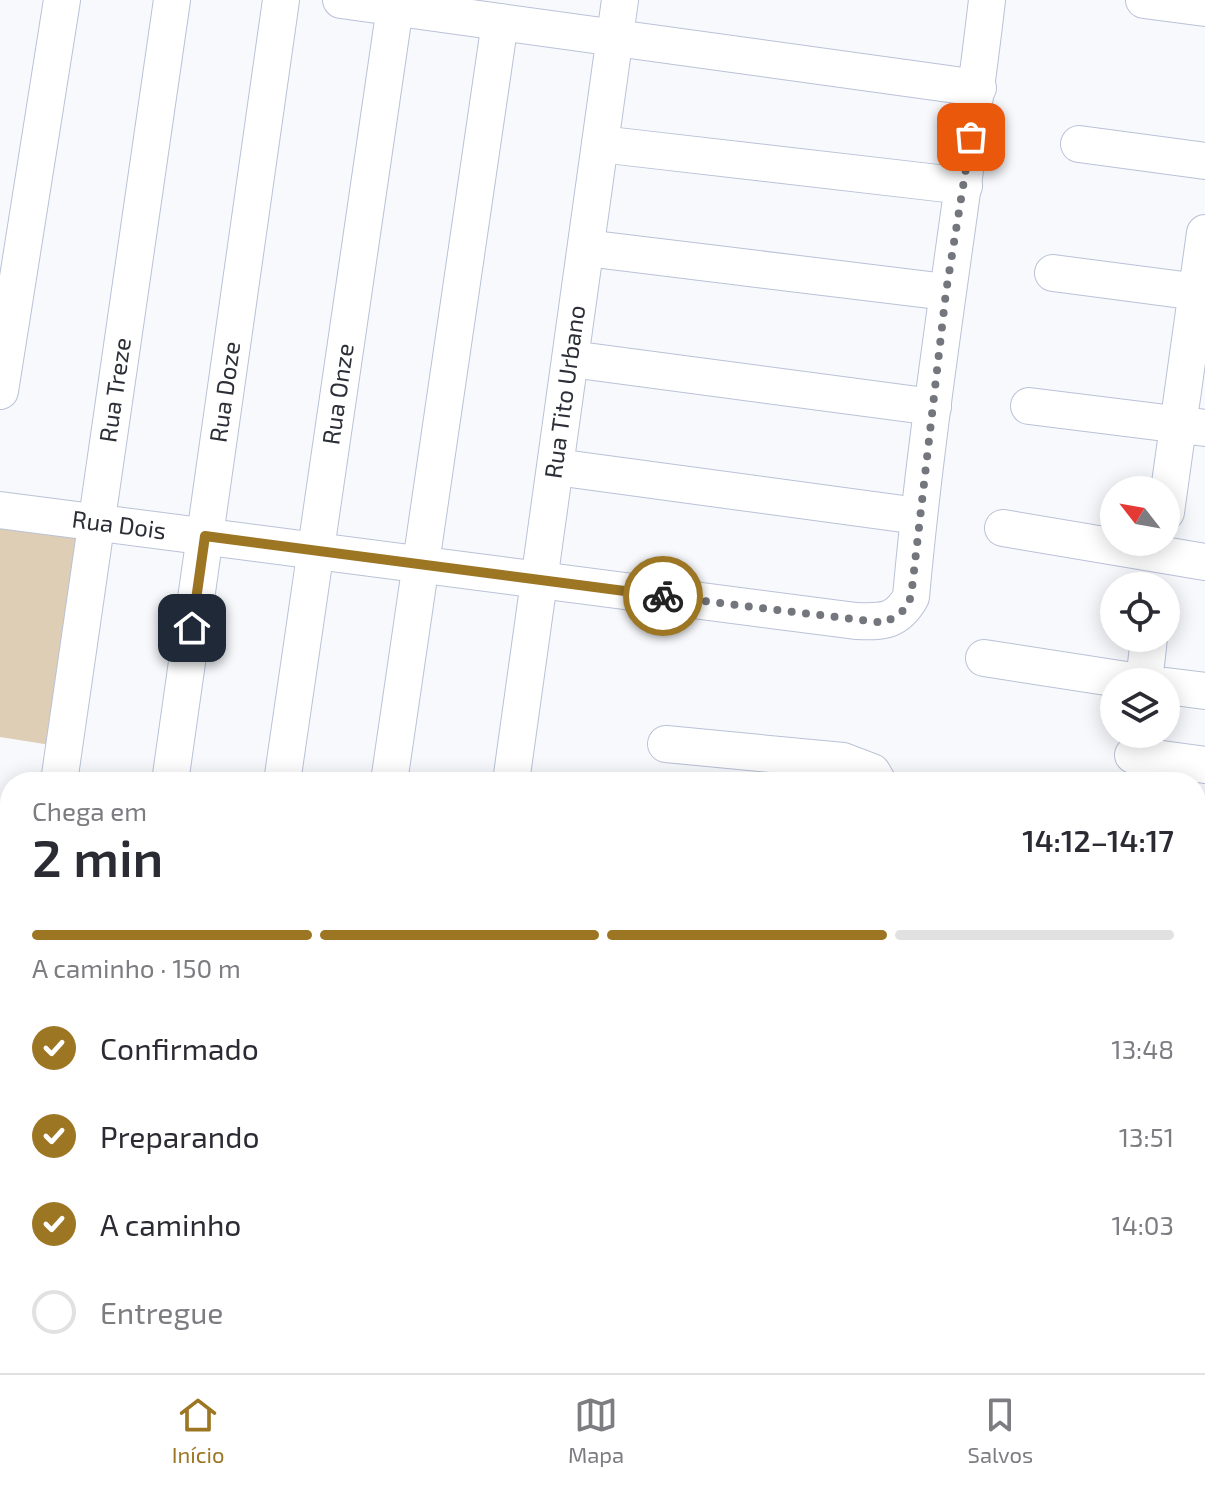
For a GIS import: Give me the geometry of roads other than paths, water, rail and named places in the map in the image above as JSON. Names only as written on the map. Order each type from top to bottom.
[{"type":"street","points":[[0,391],[62,0]]},
{"type":"street","name":"Rua Treze","points":[[60,772],[172,0]]},
{"type":"street","name":"Rua Doze","points":[[171,772],[281,0]]},
{"type":"street","points":[[341,0],[978,88]]},
{"type":"street","name":"Rua Tito Urbano","points":[[512,772],[620,0]]},
{"type":"street","name":"Rua Dois","points":[[0,510],[885,623],[904,610],[911,597],[946,292],[978,88],[987,0]]},
{"type":"street","points":[[1144,0],[1191,4]]},
{"type":"street","name":"Rua Onze","points":[[283,772],[395,7]]},
{"type":"street","points":[[391,772],[500,22]]},
{"type":"street","points":[[600,144],[964,186]]},
{"type":"street","points":[[1079,144],[1205,161]]},
{"type":"street","points":[[1176,476],[1191,426],[1205,233]]},
{"type":"street","points":[[586,248],[946,292]]},
{"type":"street","points":[[1053,273],[1201,293]]},
{"type":"street","points":[[571,359],[933,407]]},
{"type":"street","points":[[1029,406],[1191,426]]},
{"type":"street","points":[[556,467],[918,516]]},
{"type":"street","points":[[1003,528],[1159,561],[1205,562]]},
{"type":"street","points":[[984,658],[1100,676]]},
{"type":"street","points":[[1180,688],[1205,691]]},
{"type":"street","points":[[666,744],[743,767],[843,761],[872,772]]},
{"type":"street","points":[[1133,757],[1205,765]]}]
